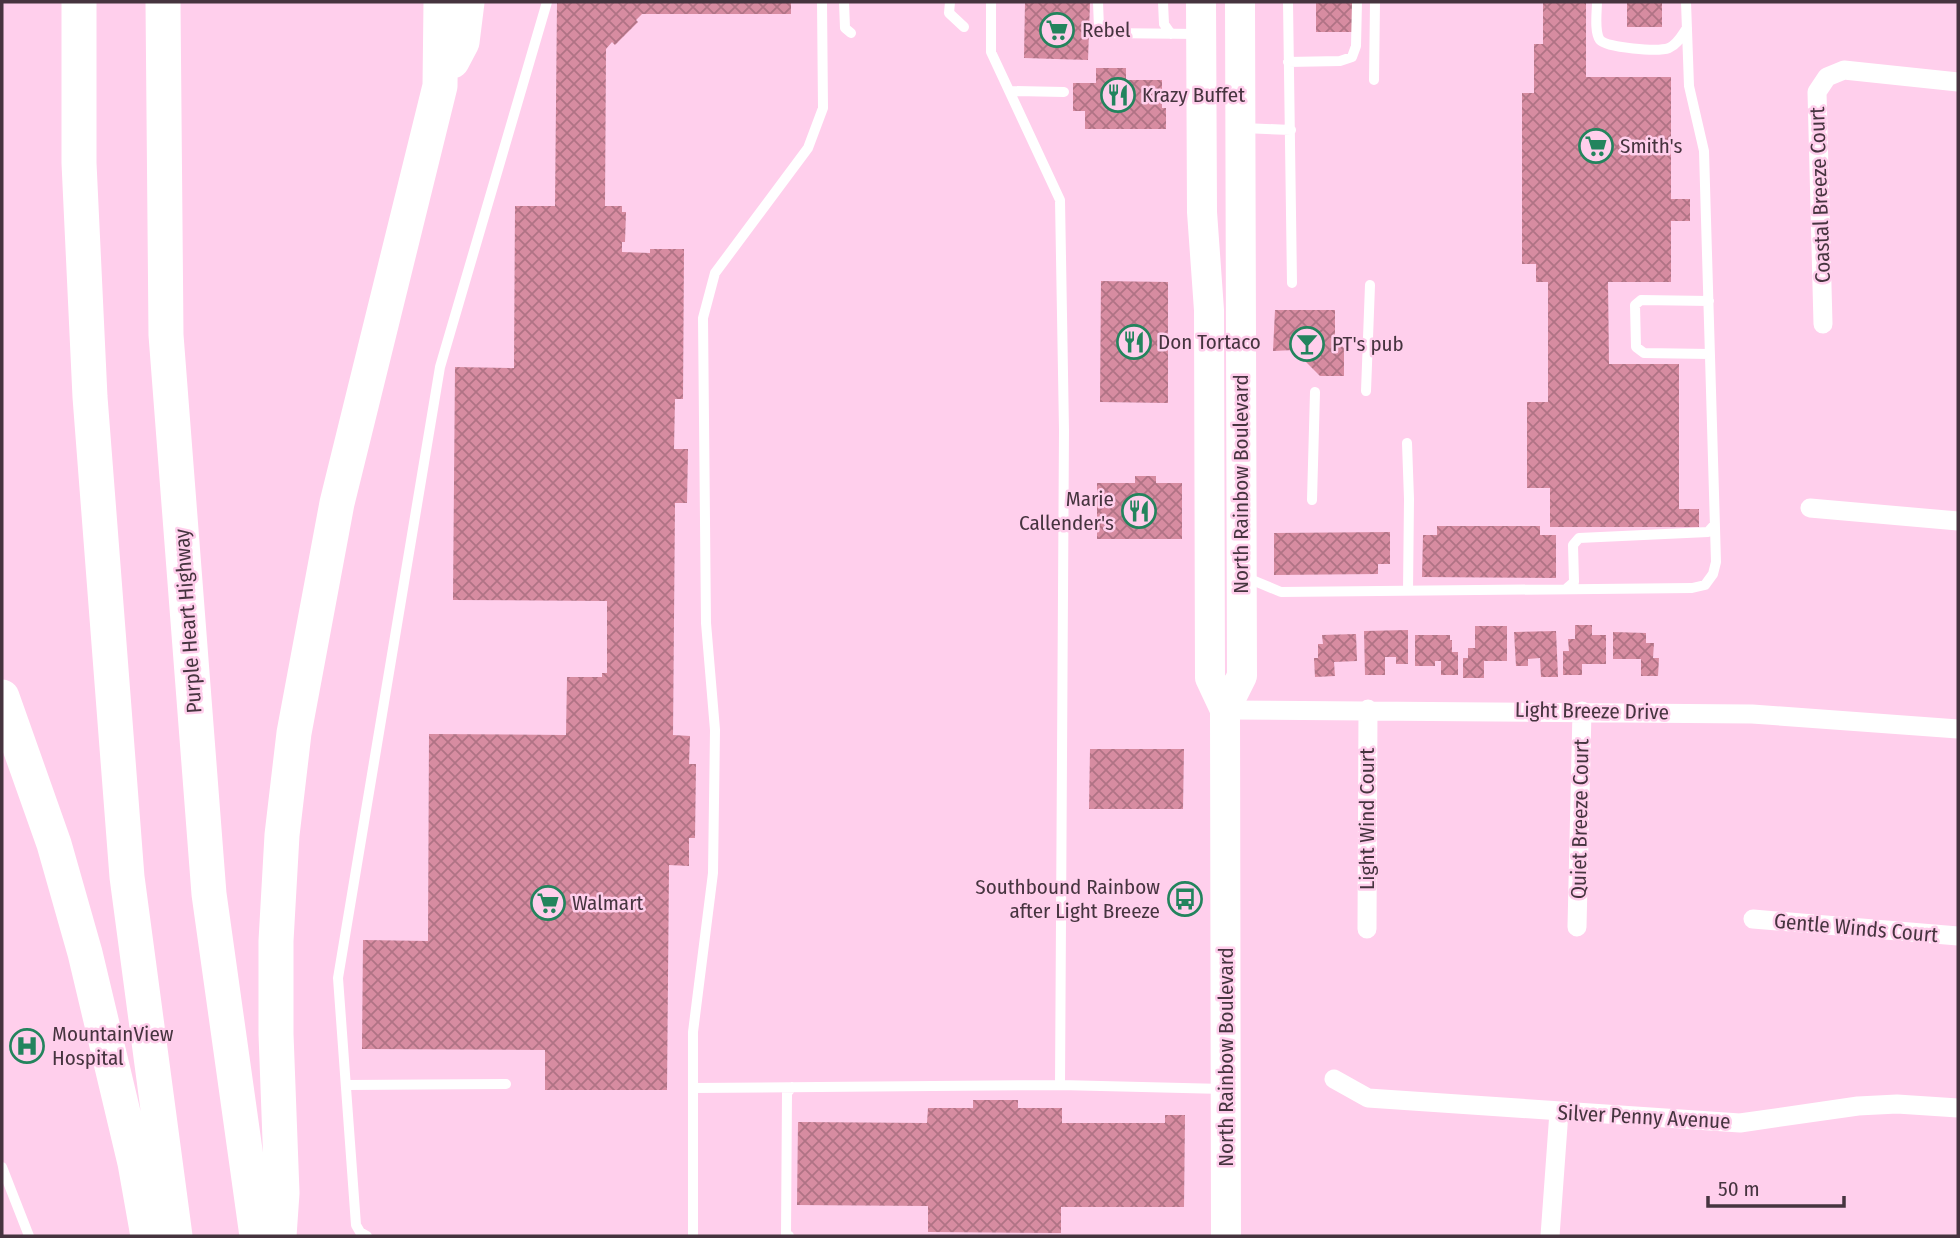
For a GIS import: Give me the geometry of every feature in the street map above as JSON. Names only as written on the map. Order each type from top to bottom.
[{"type":"highway","points":[[57,2],[79,163]]},
{"type":"highway","points":[[79,2],[79,163],[90,397],[127,877],[175,1236]]},
{"type":"highway","name":"Purple Heart Highway","points":[[163,2],[166,335],[205,853],[257,1236]]},
{"type":"highway","points":[[279,1236],[282,1193],[276,1034],[276,941],[282,835],[294,733],[337,503],[439,86],[441,2]]},
{"type":"highway","points":[[439,86],[463,42],[467,2]]},
{"type":"highway","points":[[2,697],[54,844],[85,953],[135,1163],[148,1236]]},
{"type":"main road","name":"North Rainbow Boulevard","points":[[1201,2],[1202,212],[1209,310],[1210,678],[1225,710],[1226,1236]]},
{"type":"main road","name":"North Rainbow Boulevard","points":[[1225,710],[1242,677],[1240,2]]},
{"type":"main road","points":[[1210,443],[1241,445]]},
{"type":"street","name":"Coastal Breeze Court","points":[[1823,324],[1817,92],[1826,77],[1844,69],[1958,82]]},
{"type":"street","points":[[1810,508],[1958,521]]},
{"type":"street","name":"Light Wind Court","points":[[1367,929],[1368,709]]},
{"type":"street","name":"Light Breeze Drive","points":[[1225,710],[1752,714],[1958,729]]},
{"type":"street","name":"Quiet Breeze Court","points":[[1577,927],[1583,711]]},
{"type":"street","name":"Gentle Winds Court","points":[[1753,919],[1958,936]]},
{"type":"street","name":"Silver Penny Avenue","points":[[1334,1079],[1368,1098],[1740,1123],[1897,1104],[1958,1108]]},
{"type":"street","points":[[1550,1236],[1559,1112]]},
{"type":"lane","points":[[367,1236],[360,1232],[356,1225],[338,978],[439,368],[547,2]]},
{"type":"lane","points":[[693,1236],[693,1032],[713,873],[715,730],[706,623],[703,318],[715,273],[808,148],[823,108],[822,2]]},
{"type":"lane","points":[[844,2],[845,28],[851,33]]},
{"type":"lane","points":[[950,2],[949,13],[964,27]]},
{"type":"lane","points":[[991,2],[991,52],[1060,200],[1063,430],[1060,1085]]},
{"type":"lane","points":[[1098,2],[1099,28],[1104,33],[1201,34]]},
{"type":"lane","points":[[1163,2],[1164,24],[1171,34]]},
{"type":"lane","points":[[1288,2],[1292,283]]},
{"type":"lane","points":[[1288,62],[1340,61],[1352,57],[1356,46],[1357,2]]},
{"type":"lane","points":[[1374,80],[1375,2]]},
{"type":"lane","points":[[1597,2],[1598,35],[1600,41],[1611,46],[1668,48],[1678,41],[1688,27]]},
{"type":"lane","points":[[1241,575],[1281,592],[1692,587],[1705,584],[1713,574],[1716,562],[1704,151],[1689,86],[1686,2]]},
{"type":"lane","points":[[1010,91],[1064,92]]},
{"type":"lane","points":[[1240,127],[1291,130]]},
{"type":"lane","points":[[1366,391],[1370,285]]},
{"type":"lane","points":[[1709,301],[1641,300],[1636,305],[1636,347],[1644,353],[1710,354]]},
{"type":"lane","points":[[1311,500],[1315,392]]},
{"type":"lane","points":[[1406,443],[1409,499],[1408,591]]},
{"type":"lane","points":[[1566,589],[1574,582],[1573,545],[1579,538],[1708,532],[1715,524]]},
{"type":"lane","points":[[346,1085],[506,1084]]},
{"type":"lane","points":[[693,1088],[1060,1085],[1226,1089]]},
{"type":"lane","points":[[789,1236],[786,1234],[787,1093],[792,1087]]},
{"type":"lane","points":[[2,1167],[29,1236]]},
{"type":"building","points":[[557,2],[791,2],[791,14],[642,14],[636,20],[638,22],[615,45],[612,42],[606,49],[605,206],[622,206],[622,212],[626,212],[622,252],[650,253],[650,249],[684,249],[683,399],[675,399],[674,449],[688,449],[687,503],[675,503],[673,735],[690,736],[689,764],[696,764],[695,838],[689,838],[689,866],[669,865],[667,1090],[545,1090],[545,1050],[362,1049],[363,940],[428,941],[429,734],[566,735],[567,677],[602,677],[602,673],[607,673],[607,601],[453,600],[455,367],[514,368],[515,206],[555,206]]},
{"type":"building","name":"Rebel","points":[[1025,2],[1090,2],[1088,60],[1024,58]]},
{"type":"building","points":[[1316,2],[1352,2],[1353,32],[1316,32]]},
{"type":"building","points":[[1543,2],[1586,2],[1586,77],[1671,77],[1671,199],[1690,199],[1690,221],[1671,221],[1671,282],[1608,282],[1609,364],[1679,364],[1679,509],[1699,509],[1699,527],[1550,527],[1550,488],[1527,488],[1527,402],[1548,402],[1548,282],[1536,282],[1536,264],[1522,264],[1522,93],[1534,93],[1534,44],[1543,44]]},
{"type":"building","points":[[1627,2],[1662,2],[1662,27],[1627,27]]},
{"type":"building","name":"Krazy Buffet","points":[[1096,68],[1126,68],[1126,80],[1162,80],[1162,108],[1166,108],[1166,129],[1085,129],[1085,111],[1073,111],[1073,83],[1096,83]]},
{"type":"building","name":"Don Tortaco","points":[[1101,281],[1168,282],[1168,403],[1100,402]]},
{"type":"building","name":"PT's pub","points":[[1275,310],[1335,310],[1335,339],[1344,348],[1344,376],[1320,376],[1294,350],[1273,351]]},
{"type":"building","name":"Marie Callender's","points":[[1135,476],[1156,476],[1156,483],[1182,483],[1182,539],[1097,539],[1097,483],[1135,483]]},
{"type":"building","points":[[1437,526],[1540,526],[1540,535],[1556,535],[1556,578],[1422,577],[1423,535],[1437,535]]},
{"type":"building","points":[[1390,532],[1390,564],[1378,564],[1378,574],[1274,575],[1274,533]]},
{"type":"building","points":[[1575,625],[1592,625],[1592,635],[1606,635],[1606,664],[1582,664],[1582,675],[1563,675],[1563,651],[1569,651],[1568,639],[1575,639]]},
{"type":"building","points":[[1475,626],[1507,626],[1507,661],[1484,661],[1484,678],[1463,678],[1463,658],[1468,658],[1468,648],[1475,648]]},
{"type":"building","points":[[1408,630],[1408,664],[1396,664],[1396,657],[1385,657],[1385,675],[1365,675],[1364,631]]},
{"type":"building","points":[[1556,631],[1558,677],[1541,677],[1540,658],[1528,659],[1528,666],[1516,666],[1514,632]]},
{"type":"building","points":[[1613,632],[1646,633],[1646,643],[1654,643],[1653,658],[1659,658],[1658,676],[1641,676],[1641,659],[1613,659]]},
{"type":"building","points":[[1356,634],[1357,661],[1334,662],[1335,676],[1315,677],[1314,658],[1318,658],[1318,644],[1323,644],[1322,635]]},
{"type":"building","points":[[1415,635],[1450,635],[1452,652],[1458,652],[1458,675],[1441,675],[1441,661],[1435,661],[1435,666],[1415,666]]},
{"type":"building","points":[[1090,749],[1184,749],[1183,809],[1089,809]]},
{"type":"building","points":[[973,1100],[1018,1100],[1018,1108],[1062,1108],[1062,1123],[1165,1123],[1165,1115],[1185,1115],[1184,1207],[1061,1207],[1061,1233],[928,1232],[928,1206],[797,1205],[798,1122],[927,1123],[928,1108],[973,1108]]},
{"type":"place","name":"Rebel","points":[[1057,30]]},
{"type":"place","name":"Krazy Buffet","points":[[1118,95]]},
{"type":"place","name":"Smith's","points":[[1596,146]]},
{"type":"place","name":"Don Tortaco","points":[[1134,342]]},
{"type":"place","name":"PT's pub","points":[[1307,344]]},
{"type":"place","name":"Marie Callender's","points":[[1139,511]]},
{"type":"place","name":"Southbound Rainbow after Light Breeze","points":[[1185,899]]},
{"type":"place","name":"Walmart","points":[[548,903]]},
{"type":"place","name":"MountainView Hospital","points":[[27,1046]]}]
